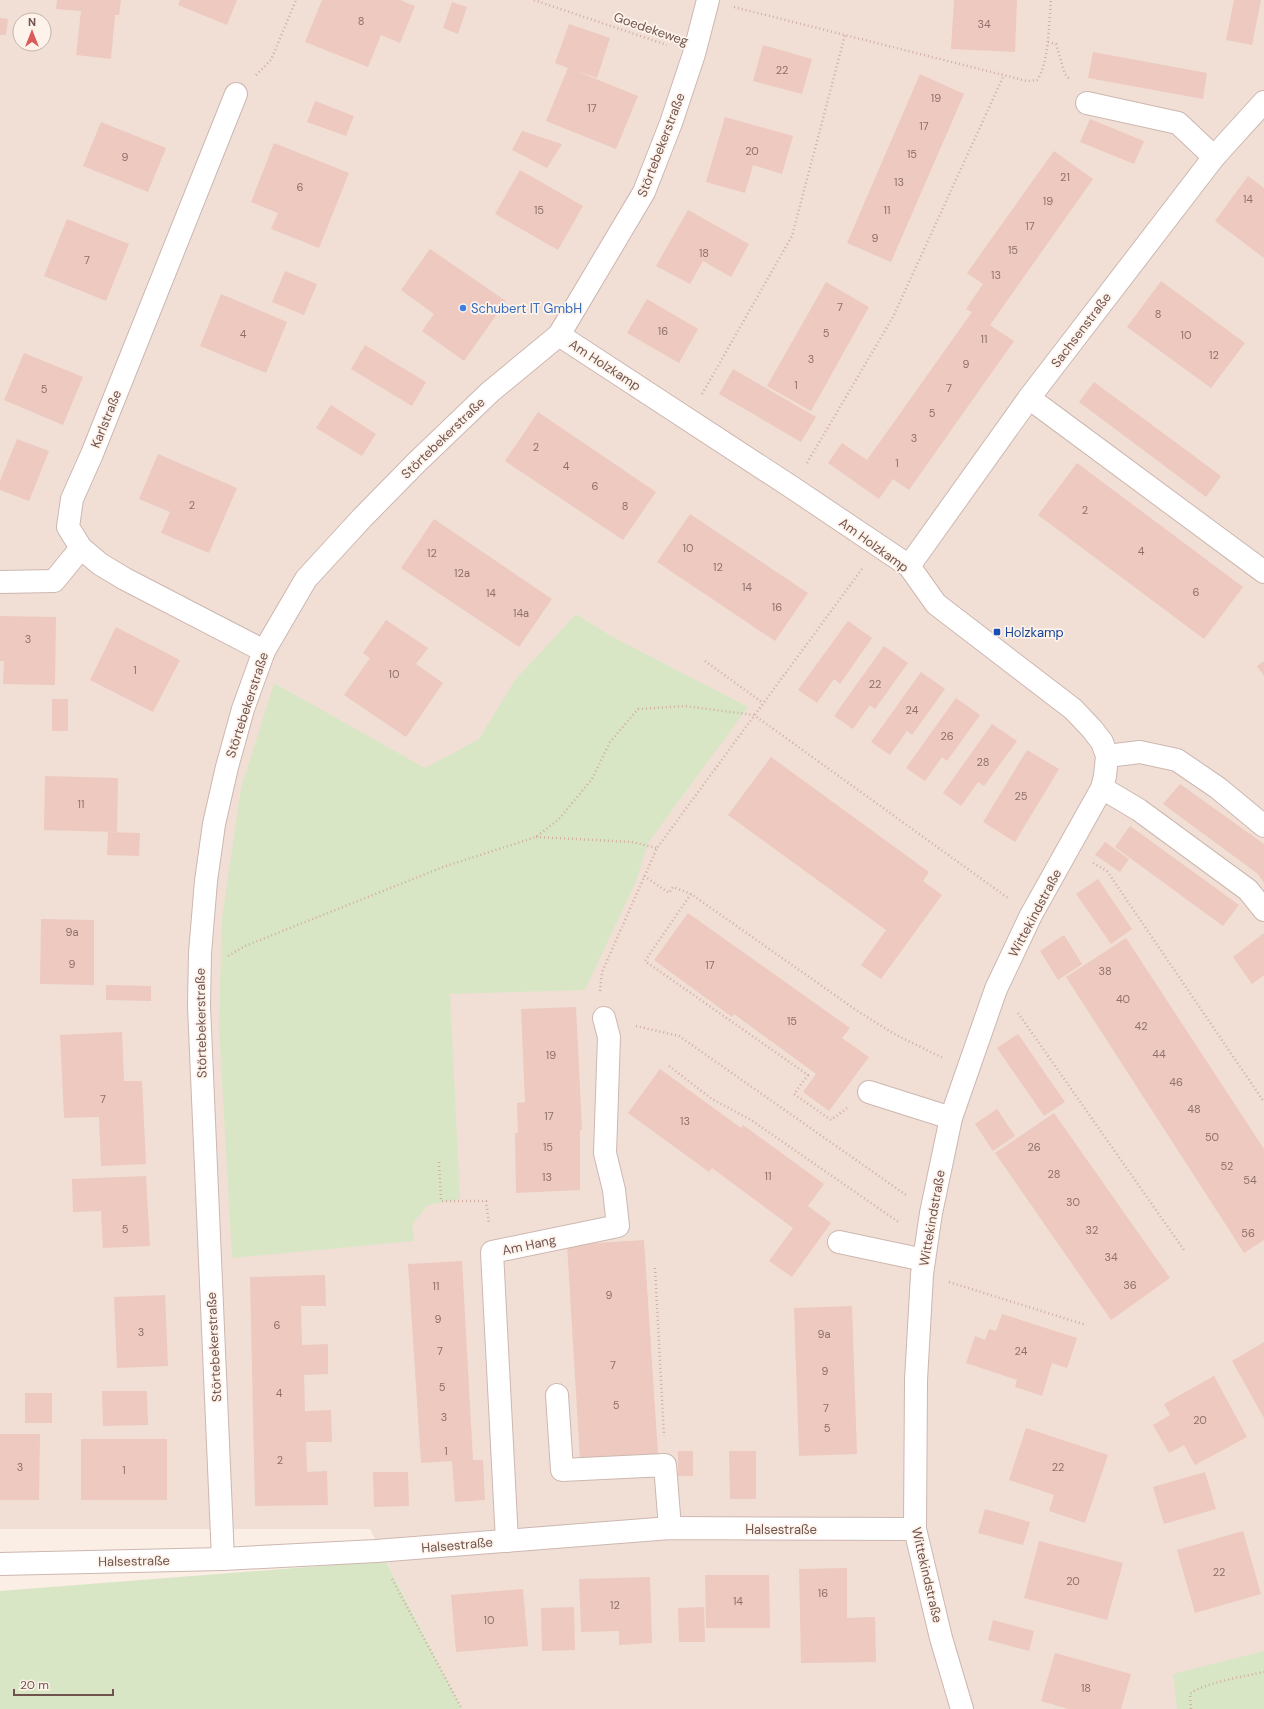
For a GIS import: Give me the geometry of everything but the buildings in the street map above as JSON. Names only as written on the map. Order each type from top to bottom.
[{"type":"street","name":"Störtebekerstraße","points":[[223,1559],[199,1014],[199,973],[206,881],[214,824],[227,767],[243,709],[264,651],[306,580],[362,518],[417,462],[490,392],[559,335],[644,192],[671,123],[694,54],[708,0]]},
{"type":"street","name":"Karlstraße","points":[[236,94],[95,447],[72,499],[68,527],[81,548],[100,564],[125,579],[264,651]]},
{"type":"street","name":"Sachsenstraße","points":[[908,566],[1029,398],[1214,157],[1264,102]]},
{"type":"street","points":[[1087,104],[1178,123],[1214,157]]},
{"type":"street","name":"Am Holzkamp","points":[[559,335],[793,488],[908,566],[936,604],[1074,709],[1102,742],[1107,756]]},
{"type":"street","points":[[1029,398],[1264,572]]},
{"type":"street","points":[[0,582],[54,581],[81,548]]},
{"type":"street","points":[[1107,756],[1140,752],[1177,760],[1218,788],[1264,826]]},
{"type":"street","name":"Wittekindstraße","points":[[962,1709],[941,1638],[915,1529],[916,1380],[925,1258],[931,1213],[951,1118],[996,989],[1031,915],[1102,788],[1107,756]]},
{"type":"street","points":[[1102,788],[1139,810],[1248,890],[1264,910]]},
{"type":"street","name":"Am Hang","points":[[507,1541],[492,1252],[618,1226],[614,1190],[605,1153],[609,1037],[604,1018]]},
{"type":"street","points":[[869,1092],[951,1118]]},
{"type":"street","points":[[839,1242],[925,1258]]},
{"type":"street","points":[[557,1395],[562,1470],[665,1465],[670,1528]]},
{"type":"street","name":"Halsestraße","points":[[0,1564],[223,1559],[376,1551],[670,1528],[915,1529]]},
{"type":"path","points":[[236,94],[272,60],[296,0]]},
{"type":"path","name":"Goedekeweg","points":[[534,0],[694,54]]},
{"type":"path","points":[[732,6],[1027,81],[1037,80],[1042,74],[1048,42],[1051,0]]},
{"type":"path","points":[[687,419],[792,236],[845,35]]},
{"type":"path","points":[[1048,42],[1056,44],[1065,74],[1087,104]]},
{"type":"path","points":[[793,488],[893,317],[1004,75]]},
{"type":"path","points":[[879,546],[657,848],[602,972],[599,1001],[604,1018],[679,1036],[931,1213]]},
{"type":"path","points":[[705,661],[763,703]]},
{"type":"path","points":[[199,973],[245,946],[443,867],[536,837],[559,819],[592,779],[610,742],[638,710],[685,706],[754,715],[1031,915]]},
{"type":"path","points":[[536,837],[632,842],[657,848]]},
{"type":"path","points":[[1069,849],[1107,871],[1264,1102]]},
{"type":"path","points":[[644,876],[669,893],[673,887],[691,894],[871,1020],[896,1035],[967,1069]]},
{"type":"path","points":[[691,894],[645,961],[808,1075],[794,1094],[831,1120],[869,1092]]},
{"type":"path","points":[[996,989],[1014,1006],[1184,1250]]},
{"type":"path","points":[[669,1066],[712,1099],[751,1120],[925,1258],[1086,1325]]},
{"type":"path","points":[[439,1162],[441,1201],[486,1201],[492,1252]]},
{"type":"path","points":[[655,1268],[665,1465]]},
{"type":"path","points":[[376,1551],[462,1709]]},
{"type":"path","points":[[1191,1709],[1190,1694],[1193,1692],[1204,1687],[1264,1672]]},
{"type":"shaded area","points":[[0,0],[1264,0],[1264,1709],[462,1709],[370,1529],[0,1529]]},
{"type":"green space","points":[[576,614],[609,635],[748,707],[648,843],[637,879],[585,990],[450,994],[460,1199],[428,1205],[412,1224],[414,1241],[232,1258],[219,1027],[222,918],[241,788],[274,683],[425,768],[479,739],[515,680]]},
{"type":"green space","points":[[386,1561],[462,1709],[0,1709],[0,1591]]},
{"type":"green space","points":[[1264,1651],[1264,1709],[1177,1709],[1173,1674]]},
{"type":"place","name":"Schubert IT GmbH","points":[[463,308]]},
{"type":"place","name":"Holzkamp","points":[[997,632]]}]
